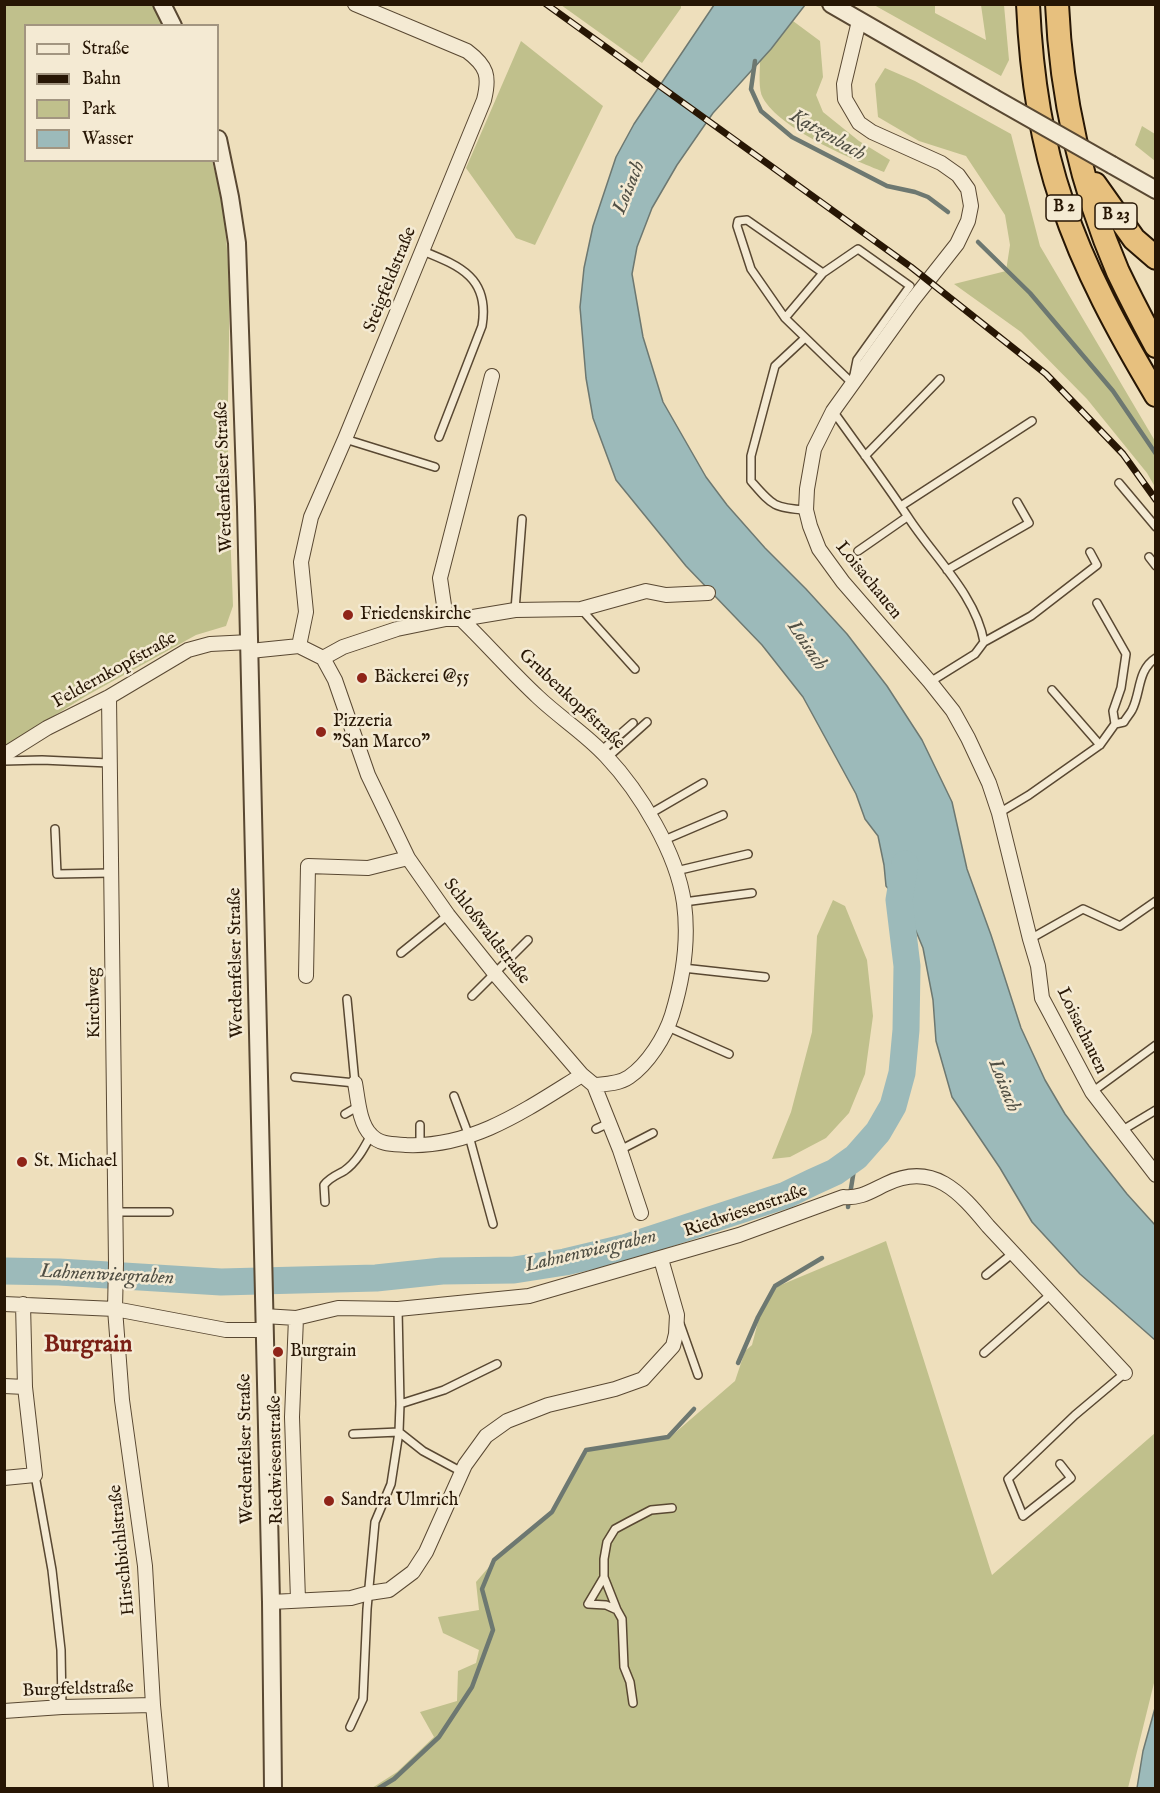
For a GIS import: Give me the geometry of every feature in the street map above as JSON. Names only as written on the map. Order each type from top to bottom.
[{"type":"highway","name":"B 2","points":[[1028,4],[1035,92],[1045,142],[1062,202],[1094,280],[1130,352],[1155,394]]},
{"type":"highway","name":"B 2","points":[[1057,4],[1068,108],[1082,169],[1119,272],[1155,346]]},
{"type":"highway","name":"B 23","points":[[1082,169],[1134,239],[1155,258]]},
{"type":"street","points":[[162,4],[172,24]]},
{"type":"street","name":"Steigfeldstraße","points":[[299,646],[306,612],[300,562],[311,517],[423,251],[484,100],[487,86],[486,73],[481,61],[467,51],[355,4]]},
{"type":"street","points":[[831,4],[1155,190]]},
{"type":"street","name":"Loisachauen","points":[[859,21],[844,84],[845,99],[852,111],[860,123],[872,132],[941,163],[958,175],[968,189],[971,206],[968,221],[957,244],[912,301],[833,411],[814,449],[807,489],[806,510],[810,526],[819,549],[843,582],[930,682],[953,711],[968,738],[989,783],[999,813],[1038,966],[1042,998],[1092,1092],[1155,1175]]},
{"type":"street","name":"Werdenfelser Straße","points":[[219,144],[237,243],[250,646],[273,1788]]},
{"type":"street","points":[[446,619],[440,578],[492,376]]},
{"type":"street","points":[[299,646],[323,658],[343,647],[397,629],[446,619],[461,619],[515,610],[581,609],[646,591],[666,596],[708,593]]},
{"type":"street","name":"Grubenkopfstraße","points":[[461,619],[536,695],[604,754],[632,787],[676,871],[684,902],[683,968],[682,982],[668,1027],[648,1058],[628,1078],[608,1084],[594,1085]]},
{"type":"street","name":"Feldernkopfstraße","points":[[4,755],[47,728],[109,697],[188,650],[210,644],[299,646]]},
{"type":"street","name":"Schloßwaldstraße","points":[[323,658],[335,680],[368,775],[408,858],[448,915],[496,975],[582,1075],[594,1085],[603,1126],[620,1150],[641,1213]]},
{"type":"street","name":"Kirchweg","points":[[109,697],[115,1309]]},
{"type":"street","points":[[306,976],[308,866],[368,868],[408,858]]},
{"type":"street","points":[[356,1083],[364,1122],[371,1135],[386,1144],[420,1146],[491,1129],[582,1075]]},
{"type":"street","name":"Riedwiesenstraße","points":[[4,1304],[115,1309],[226,1330],[338,1308],[398,1309],[529,1296],[740,1235],[849,1198],[899,1177],[926,1176],[946,1183],[967,1200],[1125,1373]]},
{"type":"street","points":[[271,1602],[351,1598],[388,1590],[413,1572],[426,1552],[462,1473],[486,1436],[507,1421],[548,1405],[615,1389],[643,1379],[673,1346],[676,1334],[677,1315],[661,1259]]},
{"type":"street","points":[[4,1478],[35,1475],[25,1387],[23,1304]]},
{"type":"street","name":"Hirschbichlstraße","points":[[115,1309],[122,1400],[146,1566],[153,1706],[161,1788]]},
{"type":"street","name":"Riedwiesenstraße","points":[[296,1318],[292,1417],[298,1600]]},
{"type":"street","points":[[4,1386],[25,1387]]},
{"type":"street","name":"Burgfeldstraße","points":[[4,1711],[62,1707],[153,1706]]},
{"type":"lane","points":[[784,318],[823,273],[858,249],[910,286],[858,360],[852,383],[784,318],[751,269],[737,226],[738,221],[747,220],[823,273]]},
{"type":"lane","points":[[423,251],[455,264],[472,276],[482,298],[484,313],[482,326],[439,436]]},
{"type":"lane","points":[[805,338],[775,366],[751,456],[751,481],[778,508],[806,510]]},
{"type":"lane","points":[[865,456],[940,379]]},
{"type":"lane","points":[[833,411],[947,570],[975,614],[984,642]]},
{"type":"lane","points":[[901,506],[1032,421]]},
{"type":"lane","points":[[345,439],[435,467]]},
{"type":"lane","points":[[1119,483],[1155,527]]},
{"type":"lane","points":[[947,570],[1029,523],[1017,502]]},
{"type":"lane","points":[[858,551],[907,517]]},
{"type":"lane","points":[[515,610],[522,519]]},
{"type":"lane","points":[[930,682],[975,654],[984,642],[1031,616],[1097,565],[1090,552]]},
{"type":"lane","points":[[1149,557],[1155,566]]},
{"type":"lane","points":[[1097,603],[1126,654],[1121,688],[1113,711],[1115,724]]},
{"type":"lane","points":[[581,609],[635,669]]},
{"type":"lane","points":[[999,813],[1029,795],[1100,745],[1115,724],[1124,722],[1132,710],[1143,673],[1155,658]]},
{"type":"lane","points":[[1052,690],[1100,745]]},
{"type":"lane","points":[[604,754],[647,722]]},
{"type":"lane","points":[[604,754],[633,723]]},
{"type":"lane","points":[[4,761],[110,763]]},
{"type":"lane","points":[[648,815],[703,783]]},
{"type":"lane","points":[[662,841],[723,815]]},
{"type":"lane","points":[[55,829],[57,874],[111,873]]},
{"type":"lane","points":[[676,871],[748,854]]},
{"type":"lane","points":[[684,902],[752,893]]},
{"type":"lane","points":[[1030,939],[1083,909],[1120,926],[1155,901]]},
{"type":"lane","points":[[401,953],[448,915]]},
{"type":"lane","points":[[472,996],[496,975],[528,940]]},
{"type":"lane","points":[[683,968],[765,977]]},
{"type":"lane","points":[[296,1077],[356,1083],[347,999]]},
{"type":"lane","points":[[668,1027],[729,1054]]},
{"type":"lane","points":[[1092,1092],[1155,1045]]},
{"type":"lane","points":[[454,1095],[469,1136],[493,1224]]},
{"type":"lane","points":[[345,1114],[360,1105]]},
{"type":"lane","points":[[1121,1131],[1155,1110]]},
{"type":"lane","points":[[420,1125],[420,1146]]},
{"type":"lane","points":[[620,1150],[653,1133]]},
{"type":"lane","points":[[325,1202],[324,1185],[329,1179],[346,1170],[357,1159],[371,1135]]},
{"type":"lane","points":[[115,1212],[170,1212]]},
{"type":"lane","points":[[986,1275],[1013,1253]]},
{"type":"lane","points":[[984,1353],[1051,1294]]},
{"type":"lane","points":[[350,1727],[363,1700],[375,1522],[391,1484],[399,1432],[398,1309]]},
{"type":"lane","points":[[677,1315],[698,1375]]},
{"type":"lane","points":[[400,1404],[444,1390],[498,1364]]},
{"type":"lane","points":[[1060,1464],[1071,1478],[1023,1516],[1008,1479],[1075,1415],[1125,1373]]},
{"type":"lane","points":[[353,1434],[399,1432],[423,1451],[462,1473]]},
{"type":"lane","points":[[35,1475],[55,1593],[61,1650],[62,1707]]},
{"type":"lane","points":[[633,1703],[630,1682],[624,1666],[622,1619],[616,1610],[604,1577],[607,1542],[615,1529],[651,1510],[672,1508]]},
{"type":"lane","points":[[604,1577],[588,1605],[606,1605],[616,1610]]},
{"type":"lane","points":[[153,1788],[161,1788]]},
{"type":"green space","points":[[5,5],[154,5],[164,24],[24,24],[24,162],[212,162],[220,192],[228,256],[228,466],[233,606],[226,626],[196,635],[86,696],[5,746]]},
{"type":"green space","points":[[561,5],[681,5],[681,8],[642,63]]},
{"type":"green space","points":[[874,5],[935,5],[935,13],[986,40],[981,5],[1004,5],[1009,60],[1001,76]]},
{"type":"green space","points":[[793,21],[820,41],[823,77],[816,95],[823,112],[859,141],[890,160],[884,172],[800,132],[772,110],[761,95],[760,61]]},
{"type":"green space","points":[[521,41],[603,106],[535,245],[516,238],[466,168]]},
{"type":"green space","points":[[885,68],[915,81],[1011,134],[1040,246],[1155,441],[1155,487],[1147,473],[1087,399],[1021,332],[954,284],[1006,271],[1010,245],[1005,215],[966,156],[919,141],[878,117],[875,84]]},
{"type":"green space","points":[[1142,126],[1155,134],[1155,161],[1135,145]]},
{"type":"green space","points":[[833,900],[845,906],[867,960],[873,1016],[865,1074],[849,1113],[826,1138],[790,1157],[772,1159],[791,1112],[812,1032],[817,936]]},
{"type":"green space","points":[[886,1241],[992,1575],[1155,1433],[1155,1679],[1128,1788],[372,1788],[397,1772],[434,1737],[420,1712],[457,1701],[458,1671],[476,1663],[479,1650],[443,1633],[438,1617],[479,1610],[476,1582],[507,1546],[509,1549],[553,1513],[586,1451],[669,1438],[735,1381],[745,1351],[752,1345],[759,1318],[776,1287]]},
{"type":"water","name":"Loisach","points":[[714,5],[805,5],[771,49],[713,113],[677,165],[652,208],[637,247],[632,274],[643,337],[663,402],[706,477],[727,505],[847,634],[887,686],[922,740],[952,802],[967,869],[1021,1028],[1045,1080],[1065,1114],[1089,1146],[1155,1225],[1155,1340],[1080,1274],[1032,1222],[1000,1168],[952,1097],[936,1041],[933,1000],[923,948],[908,912],[886,886],[878,836],[865,819],[856,794],[803,697],[762,645],[686,566],[616,480],[593,418],[586,378],[580,307],[584,268],[593,226],[616,157],[634,124]]},
{"type":"water","points":[[1155,1708],[1155,1788],[1137,1788],[1143,1751]]},
{"type":"waterway","name":"Katzenbach","points":[[755,61],[751,89],[761,111],[792,137],[887,186],[928,197],[948,212]]},
{"type":"waterway","name":"Katzenbach","points":[[978,242],[1030,293],[1113,391],[1156,454]]},
{"type":"waterway","name":"Lahnenwiesgraben","points":[[4,1271],[221,1282],[376,1278],[442,1271],[514,1270],[565,1262],[624,1248],[786,1195],[835,1172],[856,1157],[878,1132],[893,1106],[902,1073],[906,1030],[907,966],[899,900],[905,864]]},
{"type":"waterway","points":[[848,1207],[856,1157]]},
{"type":"waterway","points":[[738,1363],[758,1317],[775,1286],[822,1258]]},
{"type":"waterway","points":[[379,1788],[394,1779],[439,1737],[472,1687],[493,1630],[482,1589],[494,1560],[552,1512],[586,1450],[668,1437],[694,1409]]},
{"type":"railway","points":[[546,4],[911,267],[1046,374],[1123,454],[1156,500]]},
{"type":"place","name":"Friedenskirche","points":[[348,615]]},
{"type":"place","name":"Bäckerei @55","points":[[362,678]]},
{"type":"place","name":"Pizzeria \"San Marco\"","points":[[321,732]]},
{"type":"place","name":"St. Michael","points":[[22,1162]]},
{"type":"place","name":"Burgrain","points":[[278,1352]]},
{"type":"place","name":"Sandra Ulmrich","points":[[329,1501]]},
{"type":"district","name":"Burgrain","points":[[88,1346]]}]
